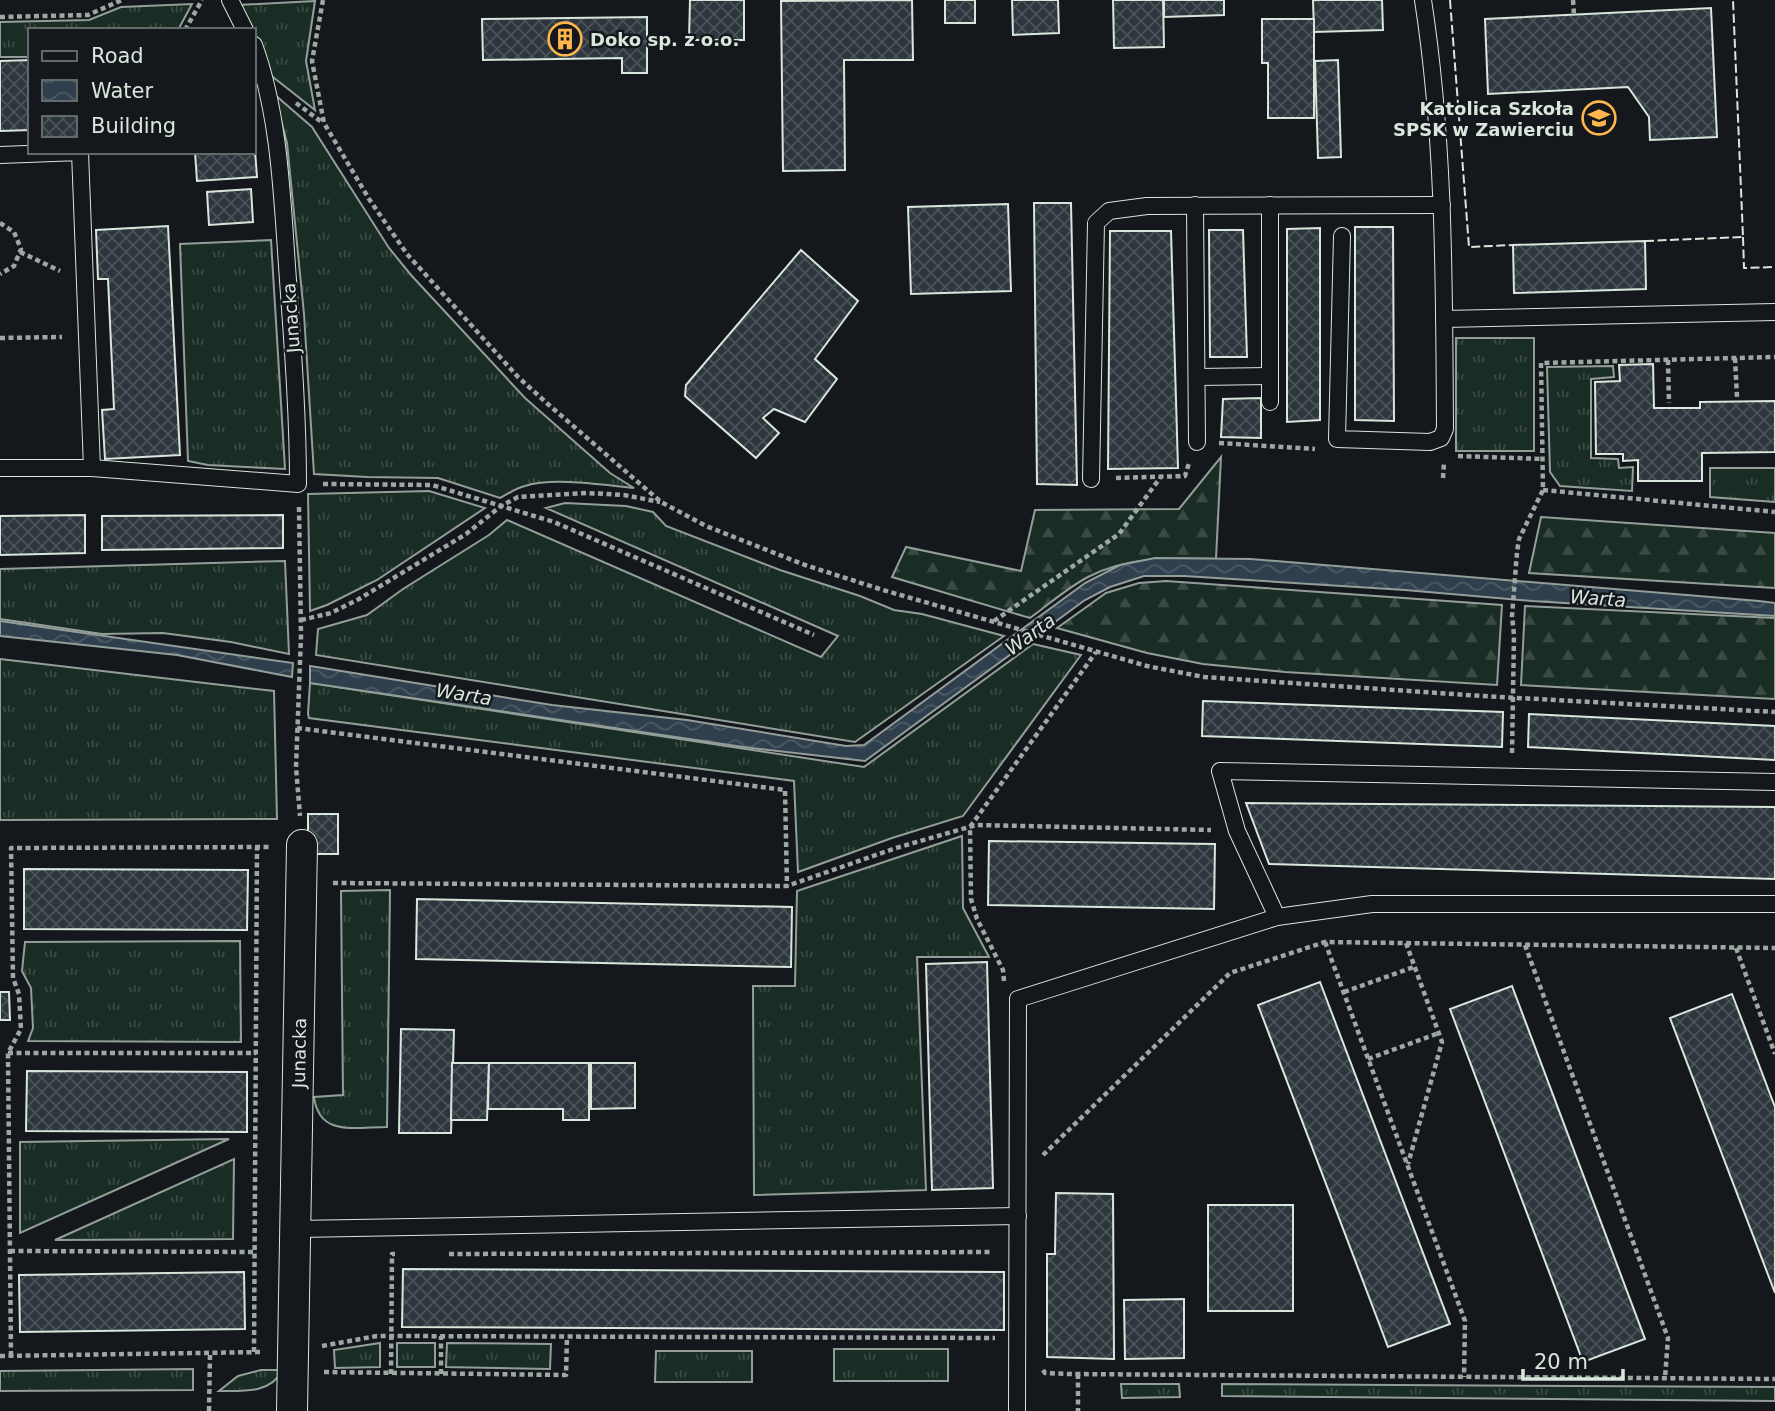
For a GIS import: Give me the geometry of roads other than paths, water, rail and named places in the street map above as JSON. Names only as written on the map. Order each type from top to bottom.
[{"type":"street","name":"Junacka","points":[[292,1411],[302,845]]},
{"type":"lane","points":[[230,0],[245,28]]},
{"type":"lane","points":[[1342,236],[1338,439],[1430,442],[1441,438],[1445,429],[1442,205],[1434,86],[1423,0]]},
{"type":"lane","name":"Junacka","points":[[92,468],[298,484],[298,421],[281,169],[264,78],[256,52]]},
{"type":"lane","points":[[0,155],[28,154]]},
{"type":"lane","points":[[0,468],[92,468],[80,154]]},
{"type":"lane","points":[[1091,478],[1096,223],[1109,211],[1147,206],[1195,205],[1442,205]]},
{"type":"lane","points":[[1195,205],[1197,442]]},
{"type":"lane","points":[[1270,205],[1270,402]]},
{"type":"lane","points":[[1444,319],[1775,312]]},
{"type":"lane","points":[[1197,377],[1270,376]]},
{"type":"lane","points":[[1277,917],[1237,831],[1220,771],[1775,782]]},
{"type":"lane","points":[[1017,1411],[1018,999],[1277,917],[1372,904],[1775,904]]},
{"type":"lane","points":[[297,1229],[1018,1216]]},
{"type":"water","name":"Warta","points":[[1155,558],[1251,559],[1759,601],[1775,603],[1775,616],[1405,590],[1184,576],[1144,576],[1110,587],[1085,600],[865,761],[743,747],[310,683],[310,666],[552,705],[687,720],[846,746],[864,745],[1085,583],[1120,565]]},
{"type":"water","points":[[0,621],[293,663],[292,677],[177,655],[0,636]]},
{"type":"place","name":"Doko sp. z o.o.","points":[[565,39]]},
{"type":"place","name":"Katolica Szkoła SPSK w Zawierciu","points":[[1599,118]]}]
